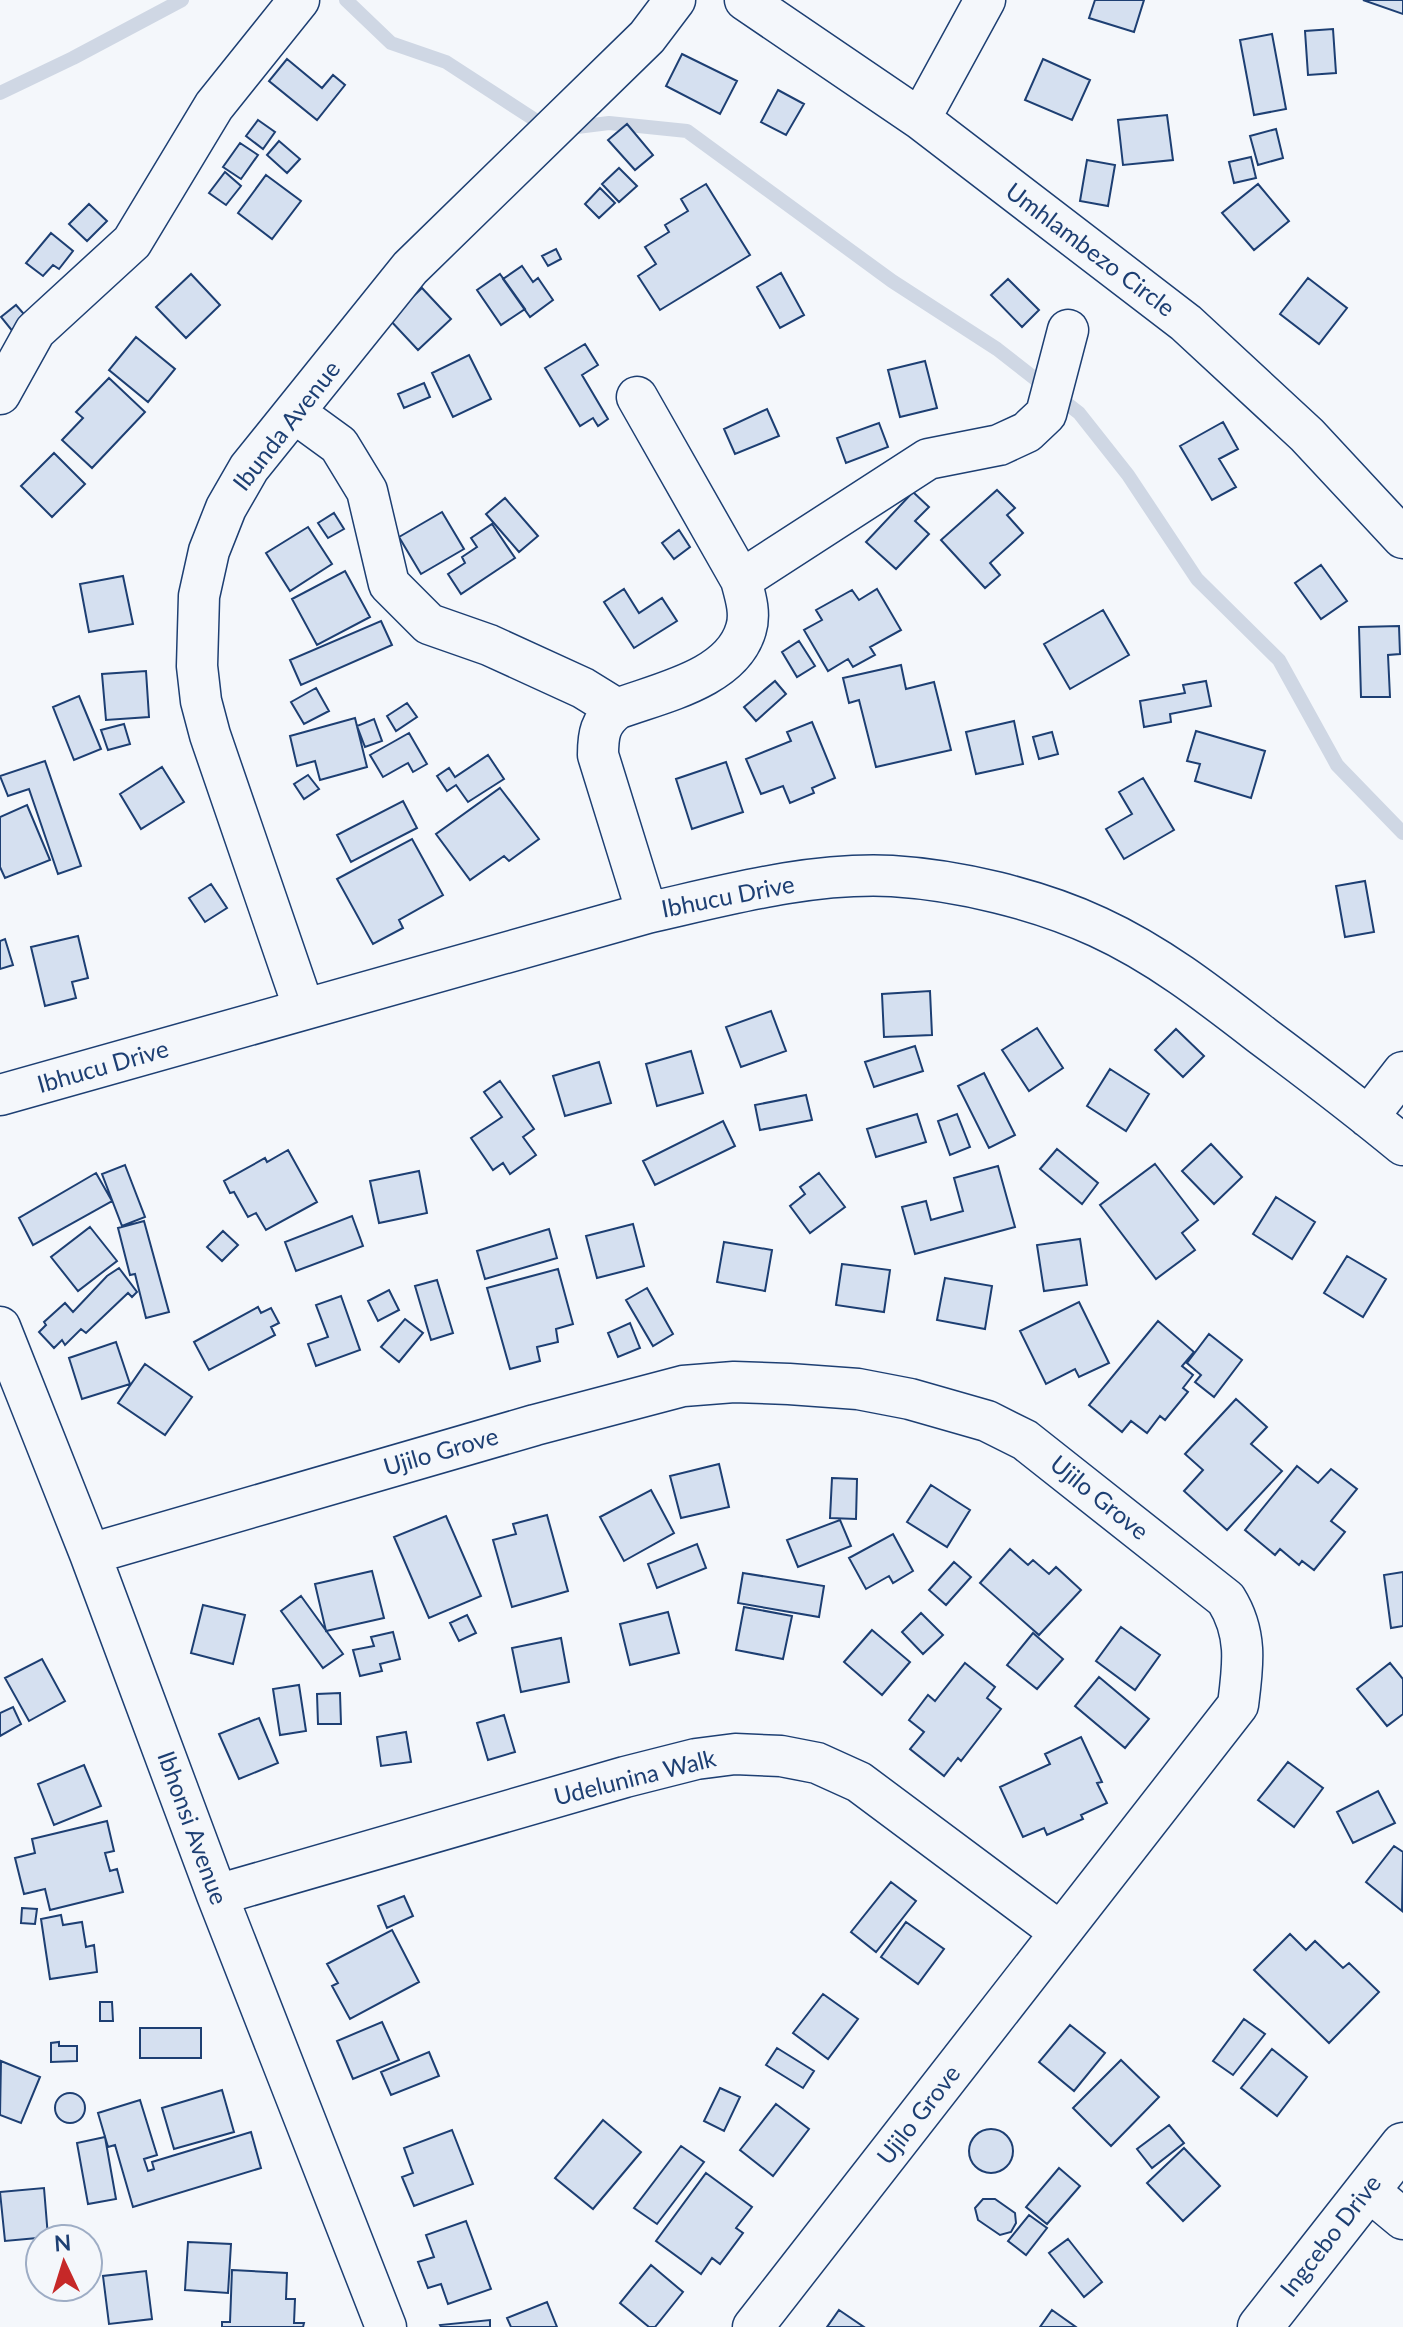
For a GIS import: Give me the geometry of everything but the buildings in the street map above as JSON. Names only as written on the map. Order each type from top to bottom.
[{"type":"main road","name":"Ingcebo Drive","points":[[1260,2327],[1403,2145]]},
{"type":"street","points":[[0,394],[35,331],[132,242],[214,106],[299,0]]},
{"type":"street","name":"Ibunda Avenue","points":[[304,1009],[201,701],[196,630],[199,596],[209,551],[226,508],[249,468],[410,268],[647,37],[675,0]]},
{"type":"street","name":"Umhlambezo Circle","points":[[745,0],[920,119],[1186,323],[1307,435],[1403,538]]},
{"type":"street","points":[[920,119],[985,0]]},
{"type":"street","points":[[741,580],[928,459],[999,445],[1027,432],[1046,414],[1068,330]]},
{"type":"street","points":[[637,397],[741,580],[748,613],[747,629],[726,661],[709,675],[617,709],[601,725],[598,755],[647,913]]},
{"type":"street","points":[[295,413],[339,445],[367,491],[389,584],[429,624],[489,645],[543,669],[617,709]]},
{"type":"street","name":"Ibhucu Drive","points":[[0,1095],[647,913],[746,890],[838,878],[892,876],[1010,897],[1097,927],[1190,980],[1403,1145]]},
{"type":"street","points":[[1368,1117],[1403,1072]]},
{"type":"street","name":"Ibhonsi Avenue","points":[[0,1327],[386,2327]]},
{"type":"street","name":"Ujilo Grove","points":[[90,1554],[508,1433],[683,1386],[734,1382],[858,1389],[910,1399],[987,1421],[1025,1440],[1211,1584],[1226,1599],[1238,1618],[1242,1635],[1238,1705],[753,2327]]},
{"type":"street","name":"Udelunina Walk","points":[[217,1895],[696,1759],[735,1754],[781,1756],[817,1763],[859,1782],[1060,1932]]},
{"type":"street","points":[[1368,2190],[1403,2219]]},
{"type":"waterway","points":[[0,93],[182,0]]},
{"type":"waterway","points":[[346,0],[391,43],[446,62],[549,129]]},
{"type":"waterway","points":[[569,128],[609,123],[687,131],[892,281],[997,349],[1079,413],[1128,475],[1197,579],[1279,660],[1337,765],[1403,833]]}]
